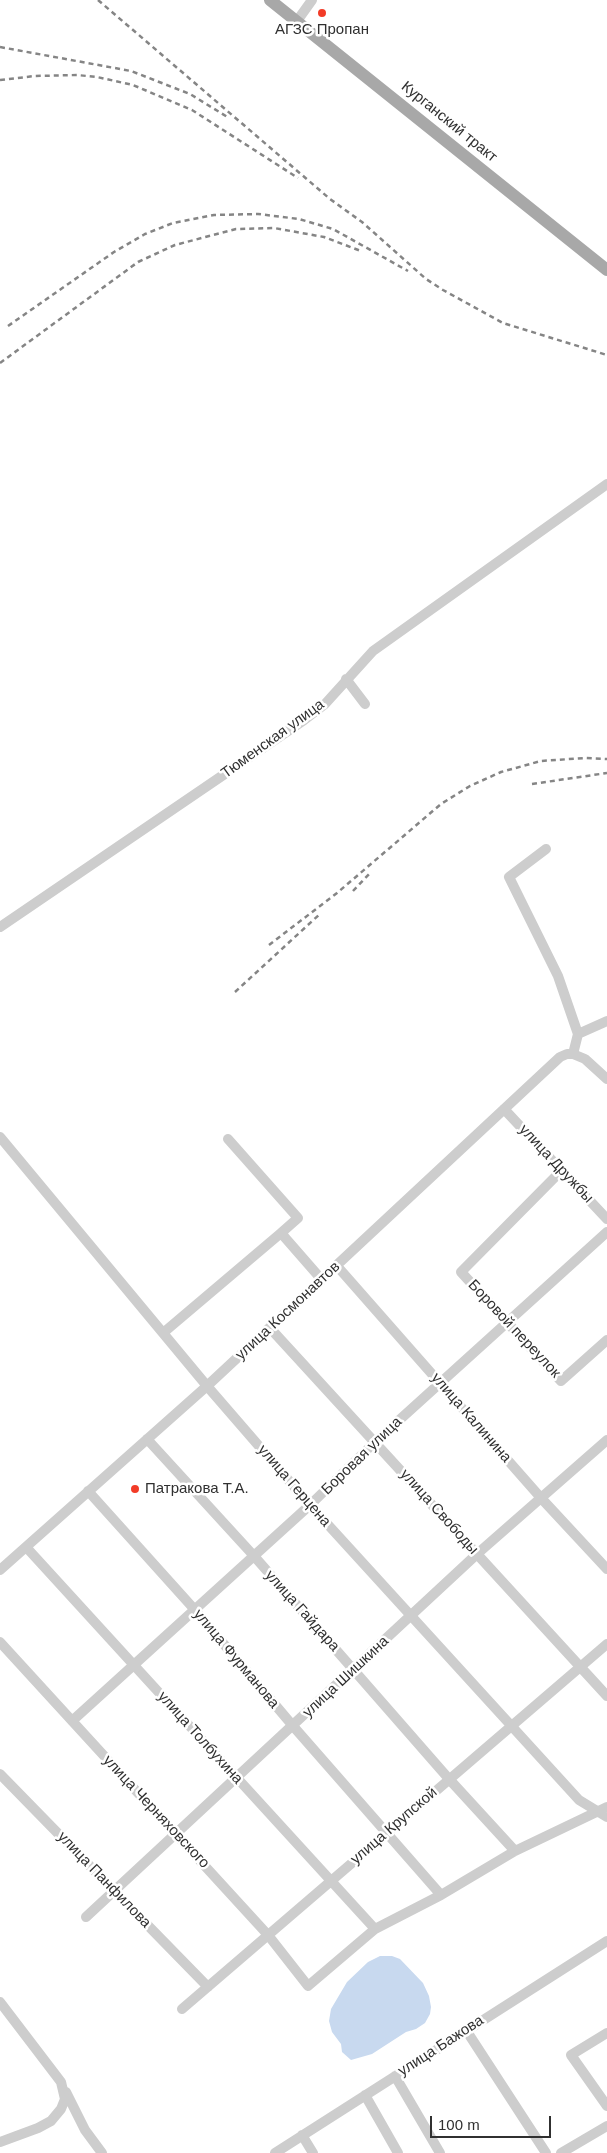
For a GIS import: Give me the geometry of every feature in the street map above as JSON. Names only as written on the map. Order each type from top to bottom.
[{"type":"main road","name":"Курганский тракт","points":[[270,0],[607,270]]},
{"type":"street","points":[[297,21],[312,0]]},
{"type":"street","name":"Тюменская улица","points":[[0,927],[304,720],[325,704],[366,657],[393,635],[607,484]]},
{"type":"street","points":[[346,680],[365,704]]},
{"type":"street","points":[[546,849],[509,878],[558,976],[578,1034],[573,1054],[585,1059],[607,1079]]},
{"type":"street","points":[[578,1034],[607,1021]]},
{"type":"street","name":"улица Космонавтов","points":[[0,1570],[207,1386],[560,1057],[573,1054]]},
{"type":"street","name":"улица Дружбы","points":[[504,1109],[607,1219]]},
{"type":"street","name":"улица Герцена","points":[[0,1137],[207,1386],[310,1505],[579,1800],[607,1817]]},
{"type":"street","points":[[163,1333],[298,1218],[228,1139]]},
{"type":"street","name":"Боровой переулок","points":[[562,1170],[461,1272],[561,1381],[607,1340]]},
{"type":"street","name":"Боровая улица","points":[[72,1721],[310,1505],[375,1442],[607,1232]]},
{"type":"street","points":[[281,1233],[322,1280]]},
{"type":"street","name":"улица Калинина","points":[[337,1266],[541,1498],[607,1569]]},
{"type":"street","name":"улица Свободы","points":[[270,1328],[607,1696]]},
{"type":"street","name":"улица Гайдара","points":[[147,1439],[254,1556],[450,1779],[516,1850]]},
{"type":"street","name":"улица Шишкина","points":[[86,1916],[477,1554],[607,1440]]},
{"type":"street","name":"улица Фурманова","points":[[88,1491],[195,1610],[293,1726],[441,1895]]},
{"type":"street","name":"улица Толбухина","points":[[26,1547],[374,1929]]},
{"type":"street","name":"улица Черняховского","points":[[0,1642],[268,1935],[308,1986],[374,1929]]},
{"type":"street","name":"улица Крупской","points":[[182,2009],[607,1644]]},
{"type":"street","name":"улица Панфилова","points":[[0,1774],[208,1987]]},
{"type":"street","points":[[374,1929],[441,1895],[516,1850],[607,1807]]},
{"type":"street","name":"улица Бажова","points":[[275,2153],[607,1940]]},
{"type":"street","points":[[1,2006],[63,2086],[85,2130],[102,2153]]},
{"type":"street","points":[[466,2030],[546,2153]]},
{"type":"street","points":[[607,2033],[571,2055],[607,2106]]},
{"type":"street","points":[[395,2076],[440,2153]]},
{"type":"street","points":[[0,2142],[38,2128],[51,2121],[61,2110],[65,2099],[63,2086]]},
{"type":"street","points":[[365,2095],[398,2153]]},
{"type":"street","points":[[560,2153],[607,2126]]},
{"type":"street","points":[[302,2135],[313,2153]]},
{"type":"water","points":[[380,1956],[392,1956],[400,1959],[423,1983],[429,1996],[430,2014],[425,2023],[416,2029],[406,2032],[372,2054],[351,2060],[342,2052],[341,2044],[332,2032],[329,2021],[331,2009],[347,1982],[368,1962]]},
{"type":"railway","points":[[98,0],[330,199],[362,222],[426,279],[503,323],[607,355]]},
{"type":"railway","points":[[0,47],[131,71],[190,94],[229,118]]},
{"type":"railway","points":[[0,80],[35,76],[77,75],[97,77],[133,85],[192,110],[298,178]]},
{"type":"railway","points":[[8,326],[114,252],[145,234],[173,223],[214,215],[258,214],[299,219],[333,229],[408,271]]},
{"type":"railway","points":[[0,363],[138,262],[175,245],[236,229],[274,228],[324,237],[361,251]]},
{"type":"railway","points":[[269,945],[337,893],[441,804],[470,786],[501,772],[541,761],[585,758],[607,759]]},
{"type":"railway","points":[[532,784],[607,773]]},
{"type":"railway","points":[[353,891],[371,872]]},
{"type":"railway","points":[[235,992],[321,913]]},
{"type":"place","name":"АГЗС Пропан","points":[[322,13]]},
{"type":"place","name":"Патракова Т.А.","points":[[135,1489]]}]
